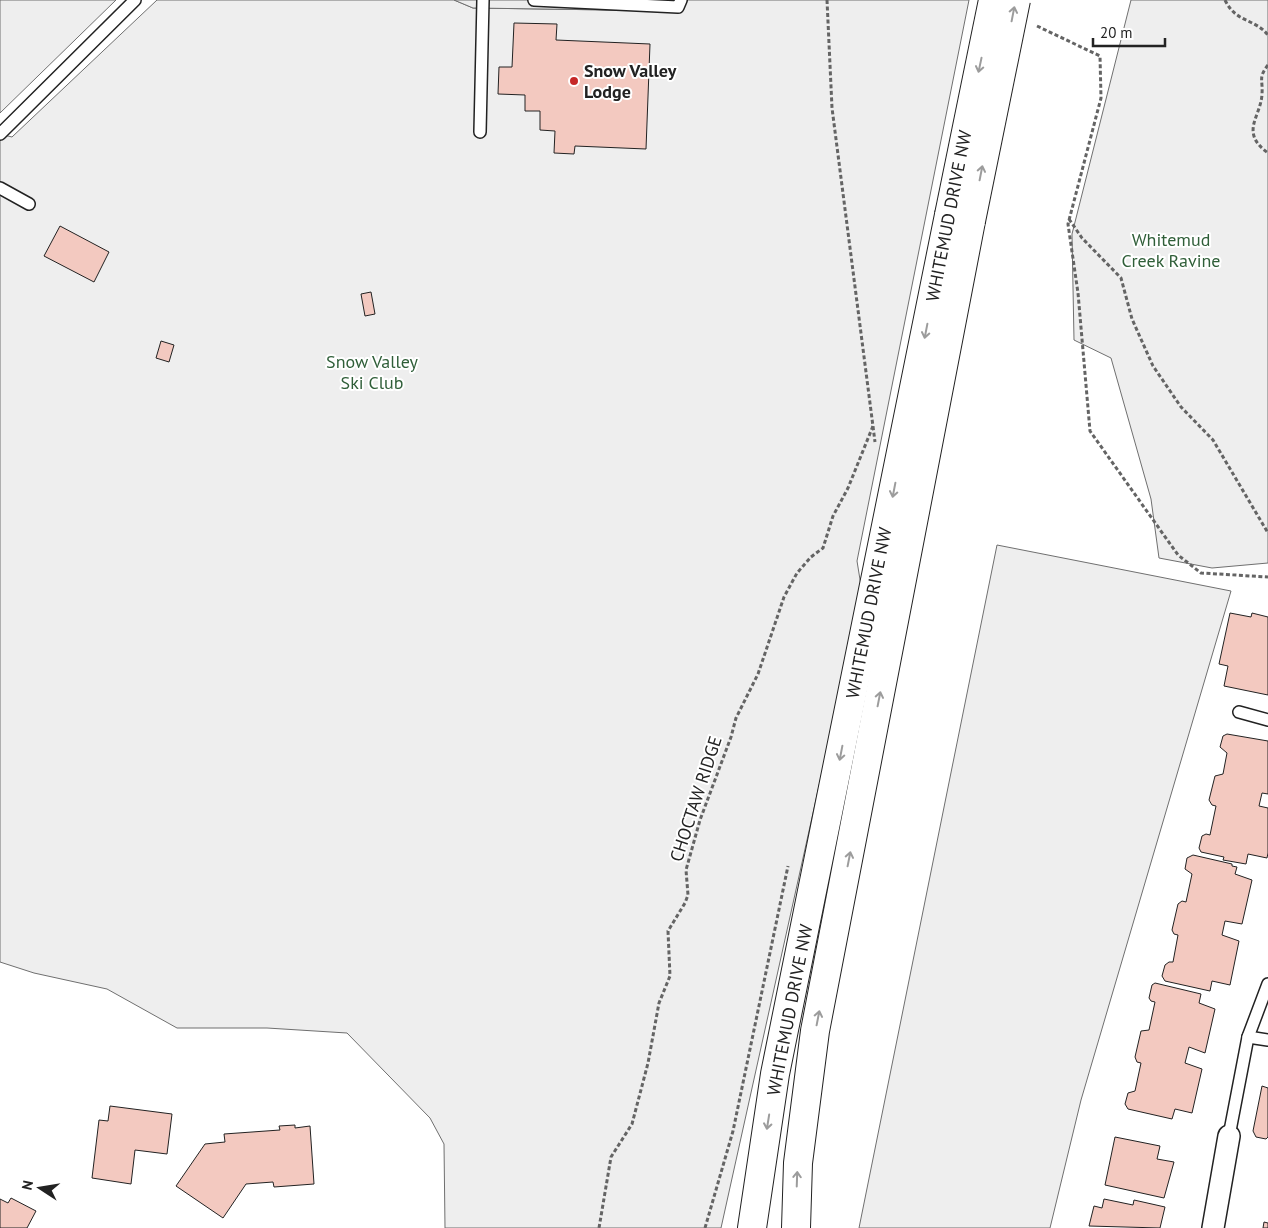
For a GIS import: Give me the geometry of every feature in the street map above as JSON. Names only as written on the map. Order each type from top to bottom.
[{"type":"highway","name":"WHITEMUD DRIVE NW","points":[[796,1228],[798,1162],[815,1031],[960,218],[993,0]]},
{"type":"highway","name":"WHITEMUD DRIVE NW","points":[[752,1228],[776,1074],[960,218],[1016,0]]},
{"type":"street","points":[[1213,1228],[1229,1136]]},
{"type":"lane","points":[[0,134],[135,0]]},
{"type":"lane","points":[[480,132],[482,0]]},
{"type":"lane","points":[[534,0],[678,7],[681,0]]},
{"type":"lane","points":[[0,188],[29,204]]},
{"type":"lane","points":[[1239,712],[1268,720]]},
{"type":"lane","points":[[1229,1136],[1248,1037],[1268,984]]},
{"type":"lane","points":[[1248,1037],[1268,1040]]},
{"type":"path","points":[[827,0],[832,108],[876,450]]},
{"type":"path","points":[[1225,0],[1230,10],[1236,16],[1259,26],[1268,35]]},
{"type":"path","points":[[1032,24],[1100,56],[1101,98],[1068,224],[1078,293],[1090,430],[1178,555],[1201,573],[1268,577]]},
{"type":"path","points":[[1268,65],[1260,77],[1262,94],[1255,114],[1253,130],[1255,140],[1268,153]]},
{"type":"path","points":[[1069,219],[1082,238],[1121,278],[1132,319],[1153,366],[1181,407],[1213,440],[1268,533]]},
{"type":"path","name":"CHOCTAW RIDGE","points":[[599,1228],[612,1157],[632,1124],[648,1063],[659,1003],[670,976],[668,930],[686,903],[688,895],[686,870],[700,820],[731,737],[736,718],[758,674],[784,597],[797,573],[811,557],[823,548],[833,516],[848,488],[874,426]]},
{"type":"green space","points":[[0,0],[116,0],[0,113]]},
{"type":"green space","name":"Snow Valley Ski Club","points":[[157,0],[454,0],[473,8],[679,11],[684,0],[969,0],[857,561],[862,592],[721,1228],[445,1228],[444,1144],[430,1118],[347,1033],[267,1028],[177,1028],[107,989],[34,973],[0,962],[0,134],[12,137]]},
{"type":"green space","name":"Whitemud Creek Ravine","points":[[1131,0],[1268,0],[1268,563],[1212,568],[1159,558],[1151,499],[1111,358],[1074,340],[1072,234]]},
{"type":"green space","points":[[997,545],[1231,591],[1081,1100],[1050,1228],[859,1228]]},
{"type":"shaded area","points":[[454,0],[684,0],[679,11],[473,8]]},
{"type":"building","name":"Snow Valley Lodge","points":[[514,23],[557,24],[556,40],[650,44],[646,149],[575,146],[574,154],[554,153],[555,131],[540,130],[540,111],[525,111],[525,95],[498,94],[499,67],[512,67]]},
{"type":"building","points":[[60,226],[109,252],[94,282],[44,256]]},
{"type":"building","points":[[371,292],[375,314],[365,316],[361,294]]},
{"type":"building","points":[[161,341],[174,345],[169,362],[156,358]]},
{"type":"building","points":[[1230,613],[1251,617],[1252,613],[1268,617],[1268,695],[1224,686],[1228,666],[1219,664]]},
{"type":"building","points":[[1227,734],[1268,741],[1268,794],[1262,793],[1259,806],[1268,808],[1268,853],[1267,858],[1248,854],[1246,864],[1223,860],[1224,857],[1201,852],[1199,848],[1202,836],[1210,835],[1216,806],[1212,805],[1209,800],[1215,776],[1223,774],[1227,753],[1220,747],[1223,736]]},
{"type":"building","points":[[1193,855],[1232,864],[1232,866],[1237,867],[1235,874],[1252,880],[1242,924],[1225,921],[1222,935],[1239,941],[1230,985],[1212,981],[1210,991],[1165,981],[1162,976],[1165,965],[1173,962],[1178,935],[1174,934],[1172,930],[1178,904],[1182,901],[1186,902],[1192,874],[1185,869],[1187,858]]},
{"type":"building","points":[[1155,983],[1201,994],[1199,1003],[1215,1009],[1205,1053],[1189,1047],[1185,1063],[1202,1069],[1192,1113],[1175,1109],[1172,1119],[1128,1109],[1125,1104],[1128,1093],[1135,1091],[1141,1063],[1137,1062],[1135,1057],[1141,1031],[1149,1030],[1155,1002],[1149,998],[1152,985]]},
{"type":"building","points":[[1262,1086],[1268,1088],[1268,1137],[1266,1139],[1256,1137],[1253,1131]]},
{"type":"building","points":[[110,1106],[172,1114],[167,1154],[135,1150],[131,1184],[92,1178],[99,1120],[108,1121]]},
{"type":"building","points":[[295,1125],[295,1128],[310,1126],[314,1184],[274,1187],[273,1182],[246,1184],[223,1218],[176,1186],[205,1144],[225,1142],[224,1134],[280,1130],[279,1126]]},
{"type":"building","points":[[1115,1137],[1160,1146],[1157,1159],[1174,1162],[1164,1198],[1105,1185]]},
{"type":"building","points":[[11,1198],[36,1211],[27,1228],[0,1228],[0,1199],[8,1203]]},
{"type":"building","points":[[1104,1199],[1133,1205],[1134,1200],[1165,1207],[1160,1228],[1089,1226],[1094,1206],[1102,1208]]},
{"type":"building","points":[[1264,1222],[1268,1223],[1268,1228],[1263,1228]]},
{"type":"place","name":"Snow Valley Lodge","points":[[574,81]]}]
